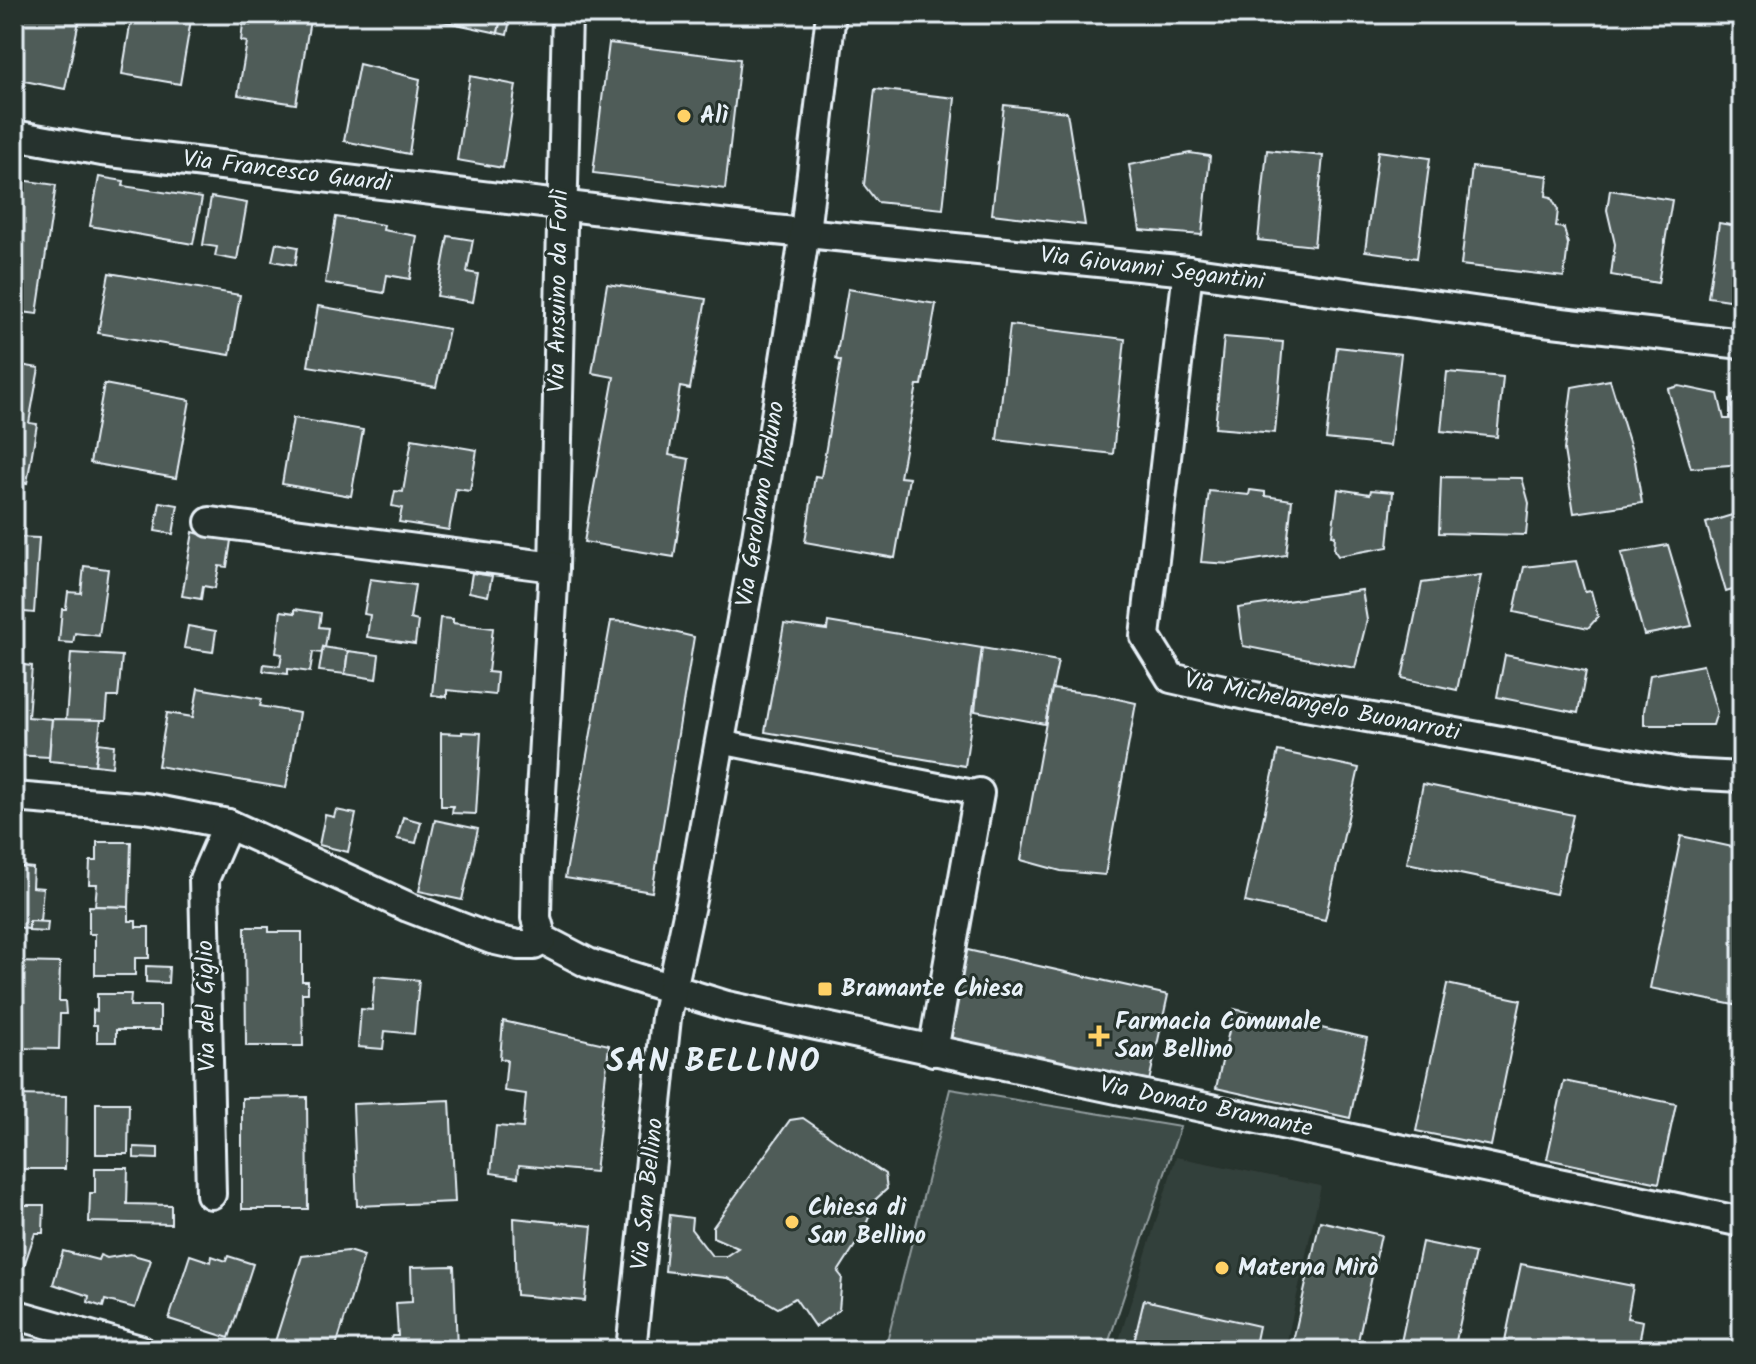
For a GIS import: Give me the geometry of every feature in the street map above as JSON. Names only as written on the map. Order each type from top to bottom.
[{"type":"street","name":"Via Ansuino da Forlì","points":[[542,939],[536,918],[537,863],[554,567],[567,14]]},
{"type":"street","name":"Via Gerolamo Induno","points":[[672,990],[757,537],[805,232],[831,14]]},
{"type":"street","name":"Via Francesco Guardi","points":[[14,135],[102,151],[561,204]]},
{"type":"street","name":"Via Giovanni Segantini","points":[[561,204],[1188,271],[1529,319],[1742,344]]},
{"type":"street","name":"Via Michelangelo Buonarroti","points":[[1188,271],[1145,636],[1171,678],[1255,697],[1670,771],[1742,777]]},
{"type":"street","points":[[210,522],[554,567]]},
{"type":"street","points":[[720,742],[979,793],[933,1051]]},
{"type":"street","points":[[14,797],[146,808],[228,824],[408,907],[491,939],[534,945],[542,939],[588,963],[672,990]]},
{"type":"street","name":"Via del Giglio","points":[[211,1194],[204,879],[228,824]]},
{"type":"street","name":"Via Donato Bramante","points":[[672,990],[727,1006],[933,1051],[1742,1222]]},
{"type":"street","name":"Via San Bellino","points":[[631,1350],[666,1018],[672,990]]},
{"type":"street","points":[[14,1314],[140,1350]]},
{"type":"shaded area","points":[[950,1089],[1180,1127],[1106,1350],[885,1350]]},
{"type":"shaded area","name":"Materna Mirò","points":[[1176,1157],[1321,1186],[1285,1350],[1116,1350]]},
{"type":"building","points":[[14,14],[80,16],[65,89],[14,79]]},
{"type":"building","points":[[126,14],[192,14],[180,84],[122,74],[131,20],[125,19]]},
{"type":"building","points":[[252,14],[311,14],[296,104],[238,95],[247,42],[241,41],[243,24],[250,25]]},
{"type":"building","points":[[410,14],[502,14],[498,33]]},
{"type":"building","points":[[502,14],[511,14],[507,35],[498,33]]},
{"type":"building","points":[[609,43],[740,59],[725,189],[593,173]]},
{"type":"building","points":[[359,64],[420,79],[409,154],[344,141]]},
{"type":"building","points":[[470,76],[516,85],[503,168],[457,160]]},
{"type":"building","points":[[875,89],[955,98],[943,209],[877,202],[864,185]]},
{"type":"building","points":[[1004,105],[1067,112],[1085,225],[992,214]]},
{"type":"building","points":[[1267,150],[1323,156],[1314,246],[1258,240]]},
{"type":"building","points":[[1378,151],[1430,158],[1417,258],[1365,251]]},
{"type":"building","points":[[1190,153],[1210,156],[1202,235],[1140,230],[1129,165]]},
{"type":"building","points":[[1472,167],[1548,176],[1546,196],[1551,197],[1558,210],[1556,227],[1564,228],[1568,244],[1564,277],[1461,265]]},
{"type":"building","points":[[99,177],[124,181],[123,186],[202,198],[193,244],[90,226]]},
{"type":"building","points":[[14,179],[56,185],[37,314],[14,311]]},
{"type":"building","points":[[1610,190],[1672,200],[1658,283],[1611,275],[1615,244],[1607,210]]},
{"type":"building","points":[[211,197],[247,203],[237,260],[215,256],[217,247],[203,245]]},
{"type":"building","points":[[336,217],[384,225],[383,230],[417,236],[410,279],[387,275],[384,293],[325,283]]},
{"type":"building","points":[[1719,223],[1742,227],[1742,302],[1708,297]]},
{"type":"building","points":[[448,236],[473,240],[467,272],[478,274],[473,302],[437,296]]},
{"type":"building","points":[[276,243],[298,247],[295,265],[272,261]]},
{"type":"building","points":[[109,273],[240,295],[230,355],[98,333]]},
{"type":"building","points":[[607,284],[706,299],[690,389],[680,387],[669,455],[689,459],[674,557],[584,542],[614,377],[592,373]]},
{"type":"building","points":[[848,289],[936,304],[922,385],[917,385],[900,477],[909,478],[895,558],[805,542],[815,476],[821,477],[841,361],[836,359]]},
{"type":"building","points":[[318,306],[449,329],[436,387],[308,366]]},
{"type":"building","points":[[1010,325],[1125,339],[1113,454],[997,440]]},
{"type":"building","points":[[1224,337],[1283,342],[1275,433],[1215,428]]},
{"type":"building","points":[[1337,347],[1401,354],[1390,446],[1326,439]]},
{"type":"building","points":[[14,364],[39,368],[29,423],[37,424],[27,483],[14,481]]},
{"type":"building","points":[[1447,372],[1503,377],[1497,437],[1441,431]]},
{"type":"building","points":[[1610,380],[1635,461],[1642,503],[1574,513],[1564,450],[1572,387]]},
{"type":"building","points":[[104,384],[190,400],[176,478],[90,463]]},
{"type":"building","points":[[1679,386],[1718,394],[1724,419],[1730,419],[1730,399],[1742,400],[1742,464],[1691,468],[1668,389]]},
{"type":"building","points":[[293,418],[363,430],[351,496],[282,484]]},
{"type":"building","points":[[412,439],[477,450],[470,491],[456,489],[449,530],[399,522],[402,508],[392,506],[395,491],[403,492]]},
{"type":"building","points":[[1441,477],[1522,478],[1529,503],[1526,535],[1439,533]]},
{"type":"building","points":[[1338,489],[1370,494],[1371,490],[1393,492],[1388,547],[1338,556],[1334,550],[1335,536],[1332,535]]},
{"type":"building","points":[[1250,490],[1292,500],[1286,555],[1230,564],[1201,562],[1209,491],[1249,495]]},
{"type":"building","points":[[160,502],[178,505],[173,534],[155,531]]},
{"type":"building","points":[[1732,515],[1739,535],[1742,534],[1742,587],[1726,592],[1706,523]]},
{"type":"building","points":[[202,528],[232,534],[227,567],[219,566],[215,588],[203,586],[201,599],[182,596],[193,532],[200,534]]},
{"type":"building","points":[[14,537],[39,538],[34,613],[14,611]]},
{"type":"building","points":[[1668,545],[1692,626],[1644,635],[1621,553]]},
{"type":"building","points":[[1576,561],[1585,592],[1591,591],[1598,617],[1588,628],[1514,612],[1524,567]]},
{"type":"building","points":[[84,566],[108,569],[99,636],[75,633],[73,643],[59,642],[62,609],[66,609],[68,592],[81,593]]},
{"type":"building","points":[[472,573],[492,576],[488,596],[469,592]]},
{"type":"building","points":[[1481,575],[1457,690],[1402,678],[1422,583]]},
{"type":"building","points":[[370,579],[415,585],[410,619],[418,621],[415,644],[367,637],[370,615],[364,614]]},
{"type":"building","points":[[1362,590],[1367,620],[1355,668],[1243,646],[1238,608]]},
{"type":"building","points":[[295,609],[321,613],[319,627],[328,628],[325,648],[322,653],[313,652],[310,672],[288,669],[288,674],[263,671],[264,664],[280,666],[282,654],[276,653],[281,611],[295,613]]},
{"type":"building","points":[[440,618],[453,619],[453,623],[493,628],[488,672],[497,673],[495,695],[447,690],[447,697],[432,695]]},
{"type":"building","points":[[611,621],[632,622],[694,637],[652,892],[565,878]]},
{"type":"building","points":[[828,622],[982,648],[965,766],[765,732],[784,624],[827,630]]},
{"type":"building","points":[[188,626],[216,631],[213,652],[184,648]]},
{"type":"building","points":[[323,647],[348,651],[345,674],[319,671]]},
{"type":"building","points":[[982,648],[1058,661],[1045,724],[975,711]]},
{"type":"building","points":[[348,651],[379,655],[376,679],[345,674]]},
{"type":"building","points":[[71,653],[122,656],[118,697],[108,697],[106,720],[66,720]]},
{"type":"building","points":[[1505,655],[1586,671],[1578,713],[1497,697]]},
{"type":"building","points":[[14,664],[32,666],[28,717],[52,719],[49,757],[14,755]]},
{"type":"building","points":[[1703,665],[1717,712],[1713,725],[1644,725],[1650,675]]},
{"type":"building","points":[[198,688],[262,699],[260,706],[299,713],[286,788],[158,766],[167,713],[193,717]]},
{"type":"building","points":[[1052,689],[1136,703],[1105,875],[1061,871],[1021,860]]},
{"type":"building","points":[[52,719],[101,720],[95,765],[49,761]]},
{"type":"building","points":[[441,733],[481,733],[476,814],[452,813],[453,806],[441,806]]},
{"type":"building","points":[[98,743],[114,745],[112,767],[95,765]]},
{"type":"building","points":[[1278,751],[1359,768],[1325,920],[1245,902]]},
{"type":"building","points":[[1423,784],[1573,815],[1556,894],[1407,863]]},
{"type":"building","points":[[336,810],[356,814],[348,852],[319,845],[325,815],[334,817]]},
{"type":"building","points":[[403,817],[421,822],[416,843],[397,839]]},
{"type":"building","points":[[435,820],[478,829],[462,900],[419,891]]},
{"type":"building","points":[[1681,836],[1742,849],[1742,991],[1739,1006],[1650,988]]},
{"type":"building","points":[[97,842],[131,842],[129,907],[95,906],[97,884],[89,884],[90,861],[97,861]]},
{"type":"building","points":[[14,866],[33,868],[32,887],[43,888],[40,921],[29,921],[29,929],[14,927]]},
{"type":"building","points":[[89,906],[129,907],[129,921],[136,921],[136,927],[149,927],[149,958],[135,958],[135,975],[95,975],[95,934],[89,934]]},
{"type":"building","points":[[29,921],[48,922],[47,932],[29,931]]},
{"type":"building","points":[[245,927],[269,927],[269,932],[302,932],[302,981],[308,981],[308,993],[302,993],[303,1046],[246,1046]]},
{"type":"building","points":[[963,949],[1168,995],[1148,1086],[942,1040]]},
{"type":"building","points":[[14,962],[60,963],[59,1001],[65,1001],[66,1014],[60,1014],[59,1049],[14,1048]]},
{"type":"building","points":[[146,966],[169,967],[168,983],[146,982]]},
{"type":"building","points":[[375,976],[419,980],[414,1034],[385,1031],[383,1049],[358,1047],[361,1009],[372,1010]]},
{"type":"building","points":[[1447,984],[1521,1000],[1491,1146],[1416,1131]]},
{"type":"building","points":[[97,994],[131,994],[130,1006],[160,1006],[160,1030],[116,1030],[116,1042],[97,1042],[93,1010],[97,1011]]},
{"type":"building","points":[[1234,1009],[1367,1038],[1350,1118],[1216,1088]]},
{"type":"building","points":[[503,1021],[609,1045],[595,1172],[519,1165],[518,1177],[491,1173],[496,1126],[523,1128],[526,1094],[504,1091],[507,1060],[500,1059]]},
{"type":"building","points":[[1564,1081],[1676,1104],[1659,1183],[1547,1159]]},
{"type":"building","points":[[14,1095],[66,1096],[65,1169],[14,1169]]},
{"type":"building","points":[[307,1097],[308,1209],[242,1209],[242,1098]]},
{"type":"building","points":[[450,1100],[455,1202],[357,1206],[353,1104]]},
{"type":"building","points":[[96,1103],[129,1103],[128,1154],[96,1154]]},
{"type":"building","name":"Chiesa di San Bellino","points":[[803,1118],[885,1174],[887,1189],[867,1207],[870,1215],[861,1236],[838,1272],[842,1277],[839,1310],[815,1327],[795,1298],[778,1308],[727,1278],[665,1271],[670,1215],[692,1218],[691,1229],[712,1256],[726,1256],[738,1248],[713,1237],[713,1227],[790,1120]]},
{"type":"building","points":[[134,1147],[158,1148],[158,1159],[134,1158]]},
{"type":"building","points":[[95,1168],[128,1168],[127,1204],[171,1205],[171,1224],[89,1222],[90,1193],[95,1193]]},
{"type":"building","points":[[14,1205],[44,1205],[43,1233],[35,1233],[20,1278],[14,1276]]},
{"type":"building","points":[[514,1218],[592,1226],[585,1301],[516,1295]]},
{"type":"building","points":[[1320,1221],[1381,1235],[1356,1350],[1311,1350],[1292,1346]]},
{"type":"building","points":[[1422,1242],[1475,1253],[1456,1341],[1413,1349],[1400,1347]]},
{"type":"building","points":[[63,1251],[98,1260],[100,1255],[107,1258],[130,1254],[151,1260],[135,1308],[105,1300],[103,1307],[88,1302],[89,1296],[53,1284]]},
{"type":"building","points":[[348,1251],[364,1256],[335,1350],[273,1348],[302,1256]]},
{"type":"building","points":[[190,1255],[211,1262],[212,1256],[226,1261],[228,1256],[253,1264],[229,1338],[169,1319]]},
{"type":"building","points":[[1521,1264],[1633,1286],[1627,1318],[1643,1321],[1638,1350],[1503,1350]]},
{"type":"building","points":[[454,1266],[457,1350],[385,1350],[392,1336],[398,1336],[396,1303],[412,1302],[411,1267]]},
{"type":"building","name":"Materna Mirò","points":[[1144,1300],[1259,1326],[1254,1350],[1132,1350]]},
{"type":"building","points":[[510,1345],[557,1348],[509,1350]]},
{"type":"place","name":"Alì","points":[[684,116]]},
{"type":"place","name":"Bramante Chiesa","points":[[825,989]]},
{"type":"place","name":"Farmacia Comunale San Bellino","points":[[1099,1036]]},
{"type":"place","name":"Chiesa di San Bellino","points":[[792,1222]]},
{"type":"place","name":"Materna Mirò","points":[[1222,1268]]},
{"type":"district","name":"SAN BELLINO","points":[[714,1062]]}]
